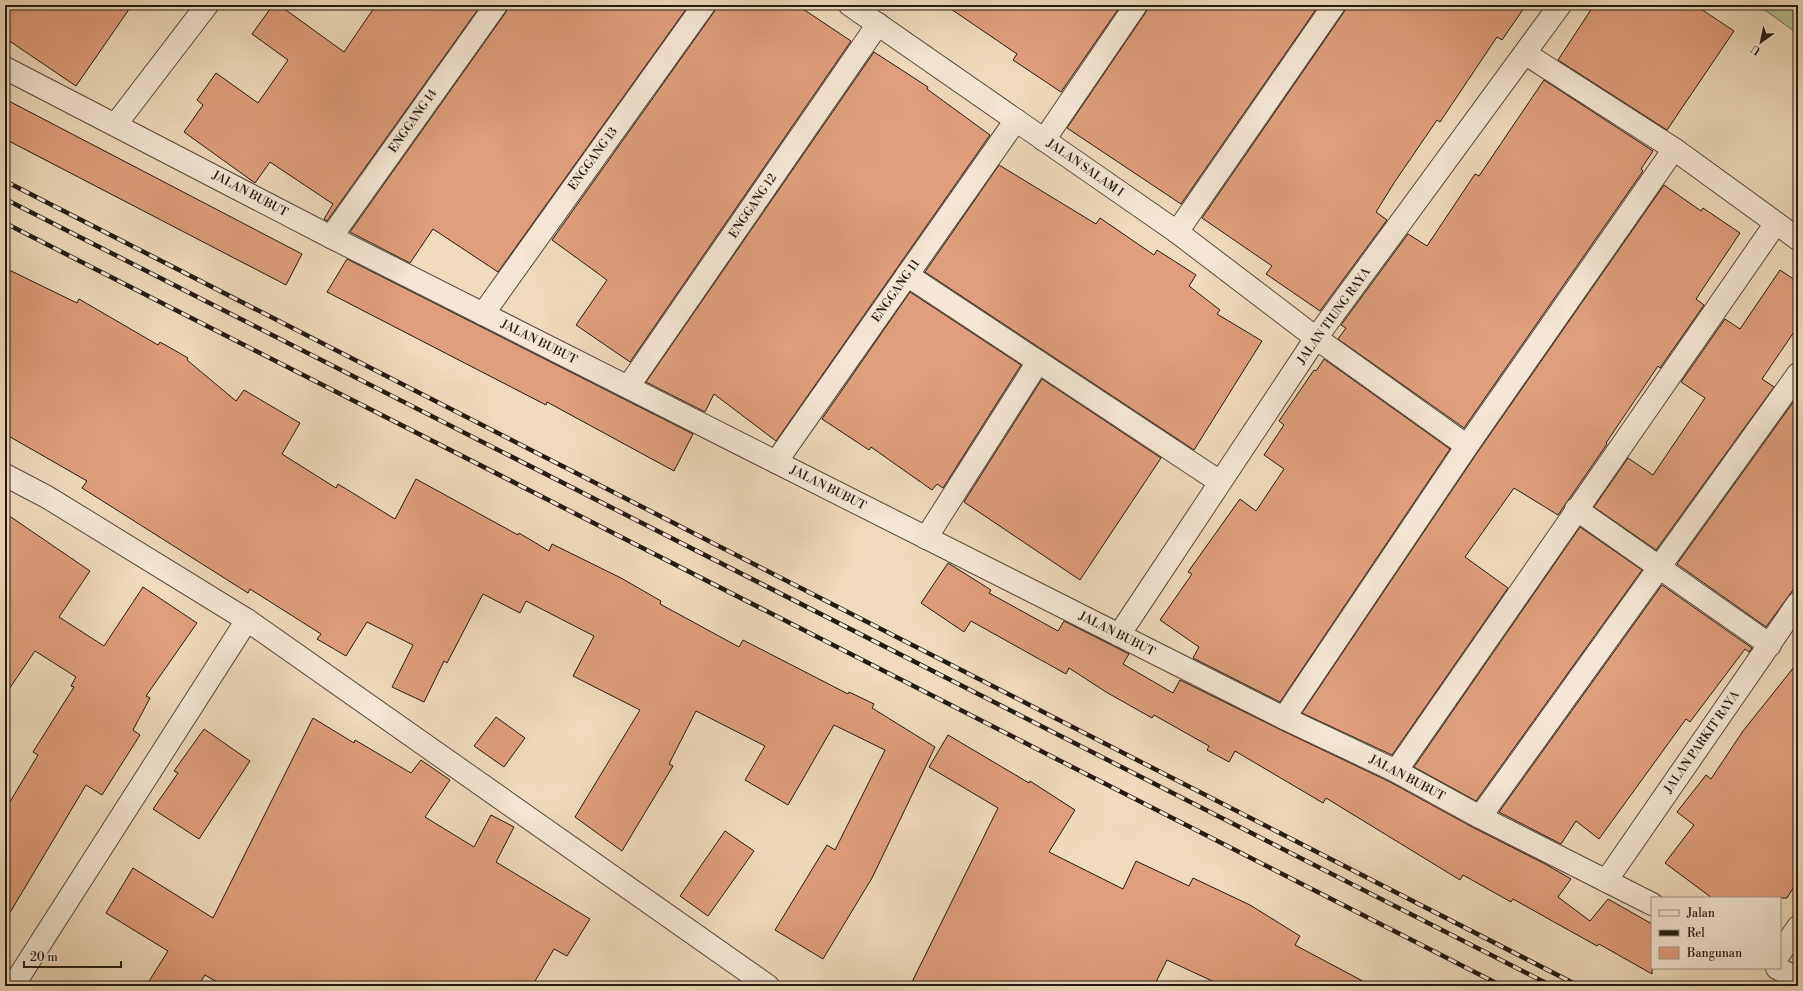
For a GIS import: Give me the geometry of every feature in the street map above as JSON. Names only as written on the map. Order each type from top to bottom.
[{"type":"street","points":[[116,124],[208,5]]},
{"type":"street","name":"ENGGANG 14","points":[[331,237],[496,5]]},
{"type":"street","name":"ENGGANG 13","points":[[483,314],[704,5]]},
{"type":"street","name":"JALAN SALAM I","points":[[850,5],[1177,232],[1316,338],[1468,446]]},
{"type":"street","points":[[1044,140],[1136,5]]},
{"type":"street","points":[[1177,232],[1334,5]]},
{"type":"street","name":"JALAN TIUNG RAYA","points":[[1119,635],[1316,338],[1526,54],[1560,5]]},
{"type":"street","name":"ENGGANG 12","points":[[628,387],[878,24]]},
{"type":"street","points":[[1526,54],[1674,149],[1798,239]]},
{"type":"street","name":"JALAN BUBUT","points":[[5,68],[116,124],[331,237],[1284,718],[1396,771],[1480,817],[1651,904]]},
{"type":"street","name":"ENGGANG 11","points":[[776,462],[1016,120]]},
{"type":"street","points":[[1284,718],[1468,446],[1674,149]]},
{"type":"street","points":[[1396,771],[1576,509],[1776,223]]},
{"type":"street","points":[[907,275],[1220,482]]},
{"type":"street","points":[[926,538],[1038,362]]},
{"type":"street","points":[[1480,817],[1798,374]]},
{"type":"street","points":[[5,475],[53,502],[247,620],[768,986]]},
{"type":"street","points":[[1576,509],[1770,645]]},
{"type":"street","name":"JALAN PARKIT RAYA","points":[[1606,881],[1798,603]]},
{"type":"street","points":[[13,986],[247,620]]},
{"type":"street","points":[[1781,952],[1798,927]]},
{"type":"street","points":[[1779,969],[1798,979]]},
{"type":"green space","points":[[1758,5],[1798,5],[1798,34]]},
{"type":"building","points":[[5,5],[132,5],[76,86],[5,38]]},
{"type":"building","points":[[273,5],[279,5],[344,52],[376,5],[481,5],[327,221],[324,219],[333,204],[270,162],[255,183],[184,132],[203,105],[197,100],[216,73],[258,103],[288,60],[252,34]]},
{"type":"building","points":[[508,5],[689,5],[498,272],[433,229],[410,263],[350,232],[506,12]]},
{"type":"building","points":[[716,5],[797,5],[851,41],[630,362],[576,325],[607,280],[552,240],[714,12]]},
{"type":"building","points":[[945,5],[1121,5],[1061,92],[1013,60],[1017,54]]},
{"type":"building","points":[[1148,5],[1319,5],[1181,204],[1067,128],[1146,12]]},
{"type":"building","points":[[1346,5],[1526,5],[1502,40],[1497,37],[1440,122],[1437,120],[1394,183],[1376,212],[1387,220],[1320,311],[1266,274],[1272,266],[1202,218],[1344,12]]},
{"type":"building","points":[[1594,5],[1695,5],[1734,31],[1667,130],[1558,60]]},
{"type":"building","points":[[874,52],[928,87],[927,89],[990,135],[776,441],[714,394],[705,412],[646,382]]},
{"type":"building","points":[[1544,80],[1653,151],[1641,169],[1643,171],[1464,428],[1338,339],[1346,328],[1341,325],[1408,234],[1427,246],[1475,174],[1479,176]]},
{"type":"building","points":[[5,99],[302,254],[286,285],[5,139]]},
{"type":"building","points":[[999,165],[1096,224],[1100,218],[1154,255],[1157,250],[1196,275],[1189,286],[1220,310],[1217,314],[1262,341],[1194,450],[925,272]]},
{"type":"building","points":[[1664,185],[1701,211],[1703,208],[1740,233],[1696,299],[1704,305],[1660,368],[1658,366],[1558,515],[1514,488],[1465,557],[1508,588],[1392,755],[1302,713],[1477,453]]},
{"type":"building","points":[[347,259],[693,434],[674,471],[547,402],[546,405],[327,292]]},
{"type":"building","points":[[5,268],[77,303],[79,299],[158,345],[160,342],[188,358],[187,360],[236,401],[244,390],[300,423],[282,454],[336,488],[338,484],[395,519],[416,479],[518,535],[519,533],[549,551],[552,544],[621,578],[661,601],[660,604],[739,647],[743,640],[848,694],[849,692],[874,704],[872,708],[935,747],[872,878],[823,959],[775,930],[827,845],[835,850],[885,750],[834,725],[788,805],[745,780],[765,746],[696,711],[669,764],[673,766],[622,851],[575,817],[640,710],[573,676],[594,636],[526,601],[520,613],[483,594],[447,663],[444,661],[424,702],[392,687],[413,645],[367,622],[346,656],[317,639],[321,634],[250,589],[248,593],[82,488],[87,481],[5,434]]},
{"type":"building","points":[[1780,270],[1798,282],[1798,326],[1762,379],[1774,387],[1656,550],[1594,507],[1628,458],[1653,475],[1705,398],[1681,382],[1725,319],[1740,329]]},
{"type":"building","points":[[910,292],[1021,365],[943,488],[937,484],[932,490],[871,447],[869,450],[822,419]]},
{"type":"building","points":[[1324,359],[1450,449],[1280,702],[1193,658],[1199,647],[1160,620],[1192,574],[1188,572],[1240,499],[1256,511],[1284,469],[1264,455],[1284,425],[1279,421],[1314,370],[1316,371]]},
{"type":"building","points":[[1042,379],[1161,458],[1080,580],[964,502]]},
{"type":"building","points":[[1794,401],[1798,403],[1798,583],[1766,627],[1677,564]]},
{"type":"building","points":[[5,513],[90,571],[59,617],[104,646],[143,587],[197,623],[146,696],[150,698],[133,730],[140,735],[102,795],[86,785],[5,921],[5,810],[38,755],[33,752],[74,687],[71,686],[76,677],[35,651],[5,695]]},
{"type":"building","points":[[1580,527],[1642,570],[1476,801],[1414,767]]},
{"type":"building","points":[[948,563],[991,590],[989,593],[1058,631],[1064,621],[1129,654],[1123,664],[1173,693],[1180,680],[1390,782],[1571,879],[1558,897],[1590,921],[1608,899],[1651,923],[1652,974],[1599,944],[1597,946],[1513,899],[1511,902],[1463,875],[1460,880],[1326,798],[1323,803],[1235,751],[1229,762],[1207,750],[1209,746],[1154,715],[1152,718],[1106,692],[1069,668],[1066,674],[971,621],[964,632],[921,603]]},
{"type":"building","points":[[1662,585],[1752,648],[1749,652],[1745,649],[1690,722],[1686,719],[1599,839],[1576,821],[1561,844],[1499,812]]},
{"type":"building","points":[[1798,662],[1798,880],[1787,898],[1711,897],[1665,863],[1694,825],[1677,812],[1706,775],[1711,779],[1743,731]]},
{"type":"building","points":[[496,717],[525,738],[504,767],[474,746]]},
{"type":"building","points":[[313,718],[354,743],[355,740],[411,773],[421,760],[450,780],[425,817],[474,847],[491,815],[514,827],[496,862],[590,919],[567,956],[554,949],[532,986],[224,986],[205,975],[198,986],[146,986],[168,951],[106,913],[133,868],[213,918]]},
{"type":"building","points":[[204,729],[250,761],[199,839],[153,809],[178,773],[174,771]]},
{"type":"building","points":[[948,735],[1029,783],[1030,781],[1075,810],[1049,852],[1123,889],[1136,861],[1189,886],[1193,878],[1250,905],[1300,936],[1295,945],[1372,986],[1223,986],[1167,960],[1154,986],[910,986],[998,808],[929,767]]},
{"type":"building","points":[[725,831],[754,851],[708,916],[680,896]]},
{"type":"railway","points":[[5,181],[1579,986]]},
{"type":"railway","points":[[5,199],[1552,986]]},
{"type":"railway","points":[[5,223],[1502,986]]}]
